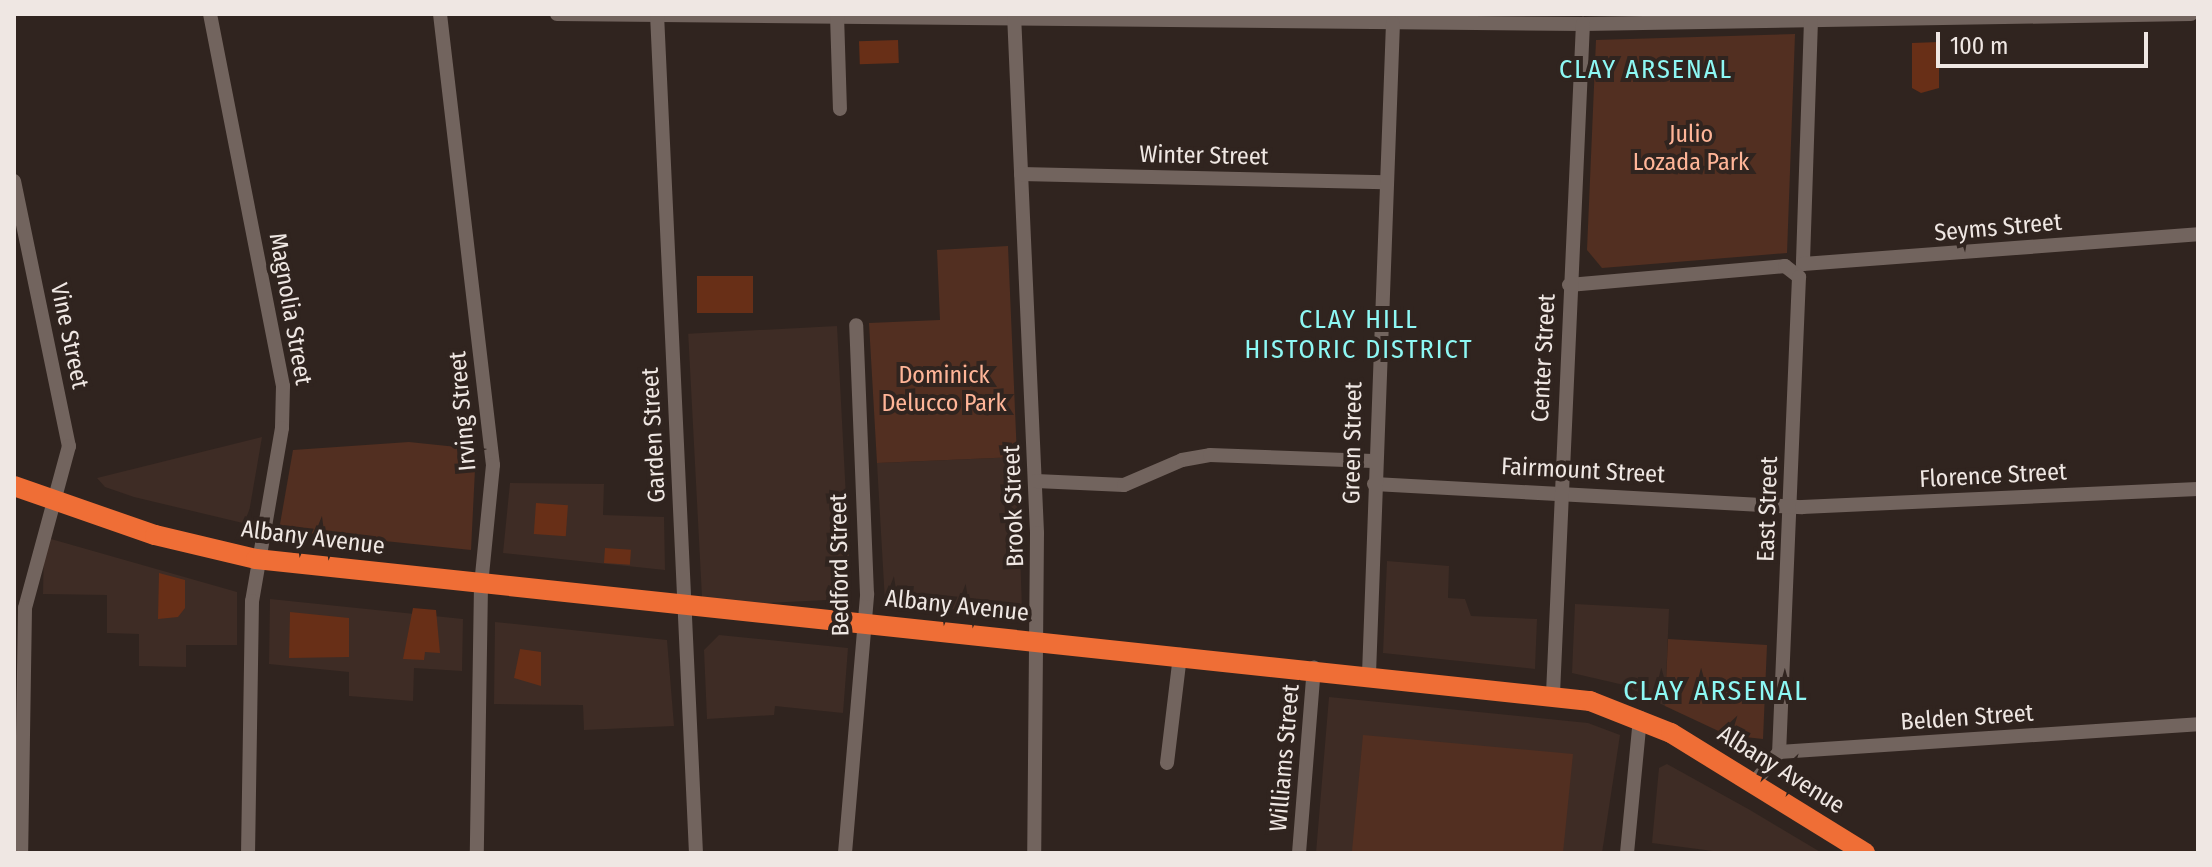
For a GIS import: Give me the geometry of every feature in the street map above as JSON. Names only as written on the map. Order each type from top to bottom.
[{"type":"highway","name":"Albany Avenue","points":[[14,486],[155,535],[256,559],[684,607],[1553,694],[1640,718],[1754,783],[1865,853]]},
{"type":"street","name":"Magnolia Street","points":[[210,14],[283,386],[282,428],[256,559],[248,853]]},
{"type":"street","name":"Irving Street","points":[[440,14],[493,465],[481,585],[477,853]]},
{"type":"street","points":[[557,14],[1014,16],[1393,23],[1536,19],[1583,24],[2191,14]]},
{"type":"street","name":"Garden Street","points":[[657,15],[696,853]]},
{"type":"street","points":[[837,15],[840,109]]},
{"type":"street","name":"Brook Street","points":[[1014,16],[1036,481],[1040,641],[1034,853]]},
{"type":"street","name":"East Street","points":[[1779,752],[1811,20]]},
{"type":"street","name":"Green Street","points":[[1369,674],[1373,461],[1393,23]]},
{"type":"street","name":"Center Street","points":[[1553,694],[1583,24]]},
{"type":"street","name":"Winter Street","points":[[1021,174],[1385,182]]},
{"type":"street","name":"Vine Street","points":[[14,181],[69,441],[56,500],[25,608],[21,853]]},
{"type":"street","name":"Seyms Street","points":[[1569,285],[2198,234]]},
{"type":"street","name":"Bedford Street","points":[[845,853],[865,623],[856,325]]},
{"type":"street","points":[[1036,481],[1124,485],[1210,455],[1373,461]]},
{"type":"street","name":"Fairmount Street","points":[[1374,484],[1790,505]]},
{"type":"street","name":"Florence Street","points":[[1790,505],[2198,489]]},
{"type":"street","points":[[1167,763],[1180,655]]},
{"type":"street","name":"Williams Street","points":[[1299,853],[1314,668]]},
{"type":"street","points":[[1627,853],[1640,718]]},
{"type":"street","name":"Belden Street","points":[[1779,752],[2198,724]]},
{"type":"street","points":[[1754,783],[1779,752]]},
{"type":"shaded area","points":[[837,326],[851,599],[702,606],[688,334]]},
{"type":"shaded area","points":[[262,437],[247,524],[134,497],[105,487],[97,478]]},
{"type":"shaded area","points":[[1017,457],[1022,611],[1017,616],[885,602],[877,463]]},
{"type":"shaded area","points":[[510,483],[604,484],[603,515],[664,517],[665,570],[503,553]]},
{"type":"shaded area","points":[[51,539],[237,592],[237,645],[186,645],[186,667],[139,666],[139,634],[107,633],[107,595],[43,594],[44,544]]},
{"type":"shaded area","points":[[1387,561],[1449,566],[1448,598],[1465,599],[1471,616],[1537,619],[1535,669],[1383,653]]},
{"type":"shaded area","points":[[270,599],[463,619],[462,671],[414,668],[413,701],[349,696],[349,672],[269,664]]},
{"type":"shaded area","points":[[1575,604],[1669,609],[1665,706],[1624,685],[1572,673]]},
{"type":"shaded area","points":[[495,622],[667,640],[674,726],[584,730],[583,705],[494,704]]},
{"type":"shaded area","points":[[719,635],[848,648],[843,713],[775,706],[774,715],[707,719],[704,650]]},
{"type":"shaded area","points":[[1329,697],[1588,723],[1620,735],[1602,853],[1316,853]]},
{"type":"shaded area","points":[[1667,764],[1822,853],[1728,853],[1652,843],[1659,768]]},
{"type":"green space","name":"Julio Lozada Park","points":[[1795,34],[1787,253],[1602,268],[1587,250],[1596,40]]},
{"type":"green space","name":"Dominick Delucco Park","points":[[1008,246],[1017,457],[877,463],[869,323],[940,320],[937,250]]},
{"type":"green space","points":[[409,442],[476,449],[471,550],[279,530],[293,450]]},
{"type":"green space","points":[[1668,639],[1767,645],[1763,739],[1727,735],[1665,706]]},
{"type":"green space","points":[[1363,735],[1573,754],[1563,853],[1352,851]]},
{"type":"building","points":[[898,40],[899,63],[860,64],[859,41]]},
{"type":"building","points":[[1939,42],[1939,88],[1921,93],[1912,88],[1912,43]]},
{"type":"building","points":[[697,276],[753,276],[753,313],[697,313]]},
{"type":"building","points":[[536,503],[568,505],[566,536],[534,534]]},
{"type":"building","points":[[605,548],[631,550],[630,565],[604,563]]},
{"type":"building","points":[[159,573],[185,580],[185,608],[178,617],[158,619]]},
{"type":"building","points":[[413,608],[436,610],[440,653],[425,652],[424,660],[403,659]]},
{"type":"building","points":[[290,612],[349,618],[349,657],[289,658]]},
{"type":"building","points":[[520,649],[541,652],[541,686],[514,678]]},
{"type":"district","name":"CLAY ARSENAL","points":[[1646,70]]},
{"type":"district","name":"CLAY HILL HISTORIC DISTRICT","points":[[1359,335]]},
{"type":"district","name":"CLAY ARSENAL","points":[[1716,691]]}]
